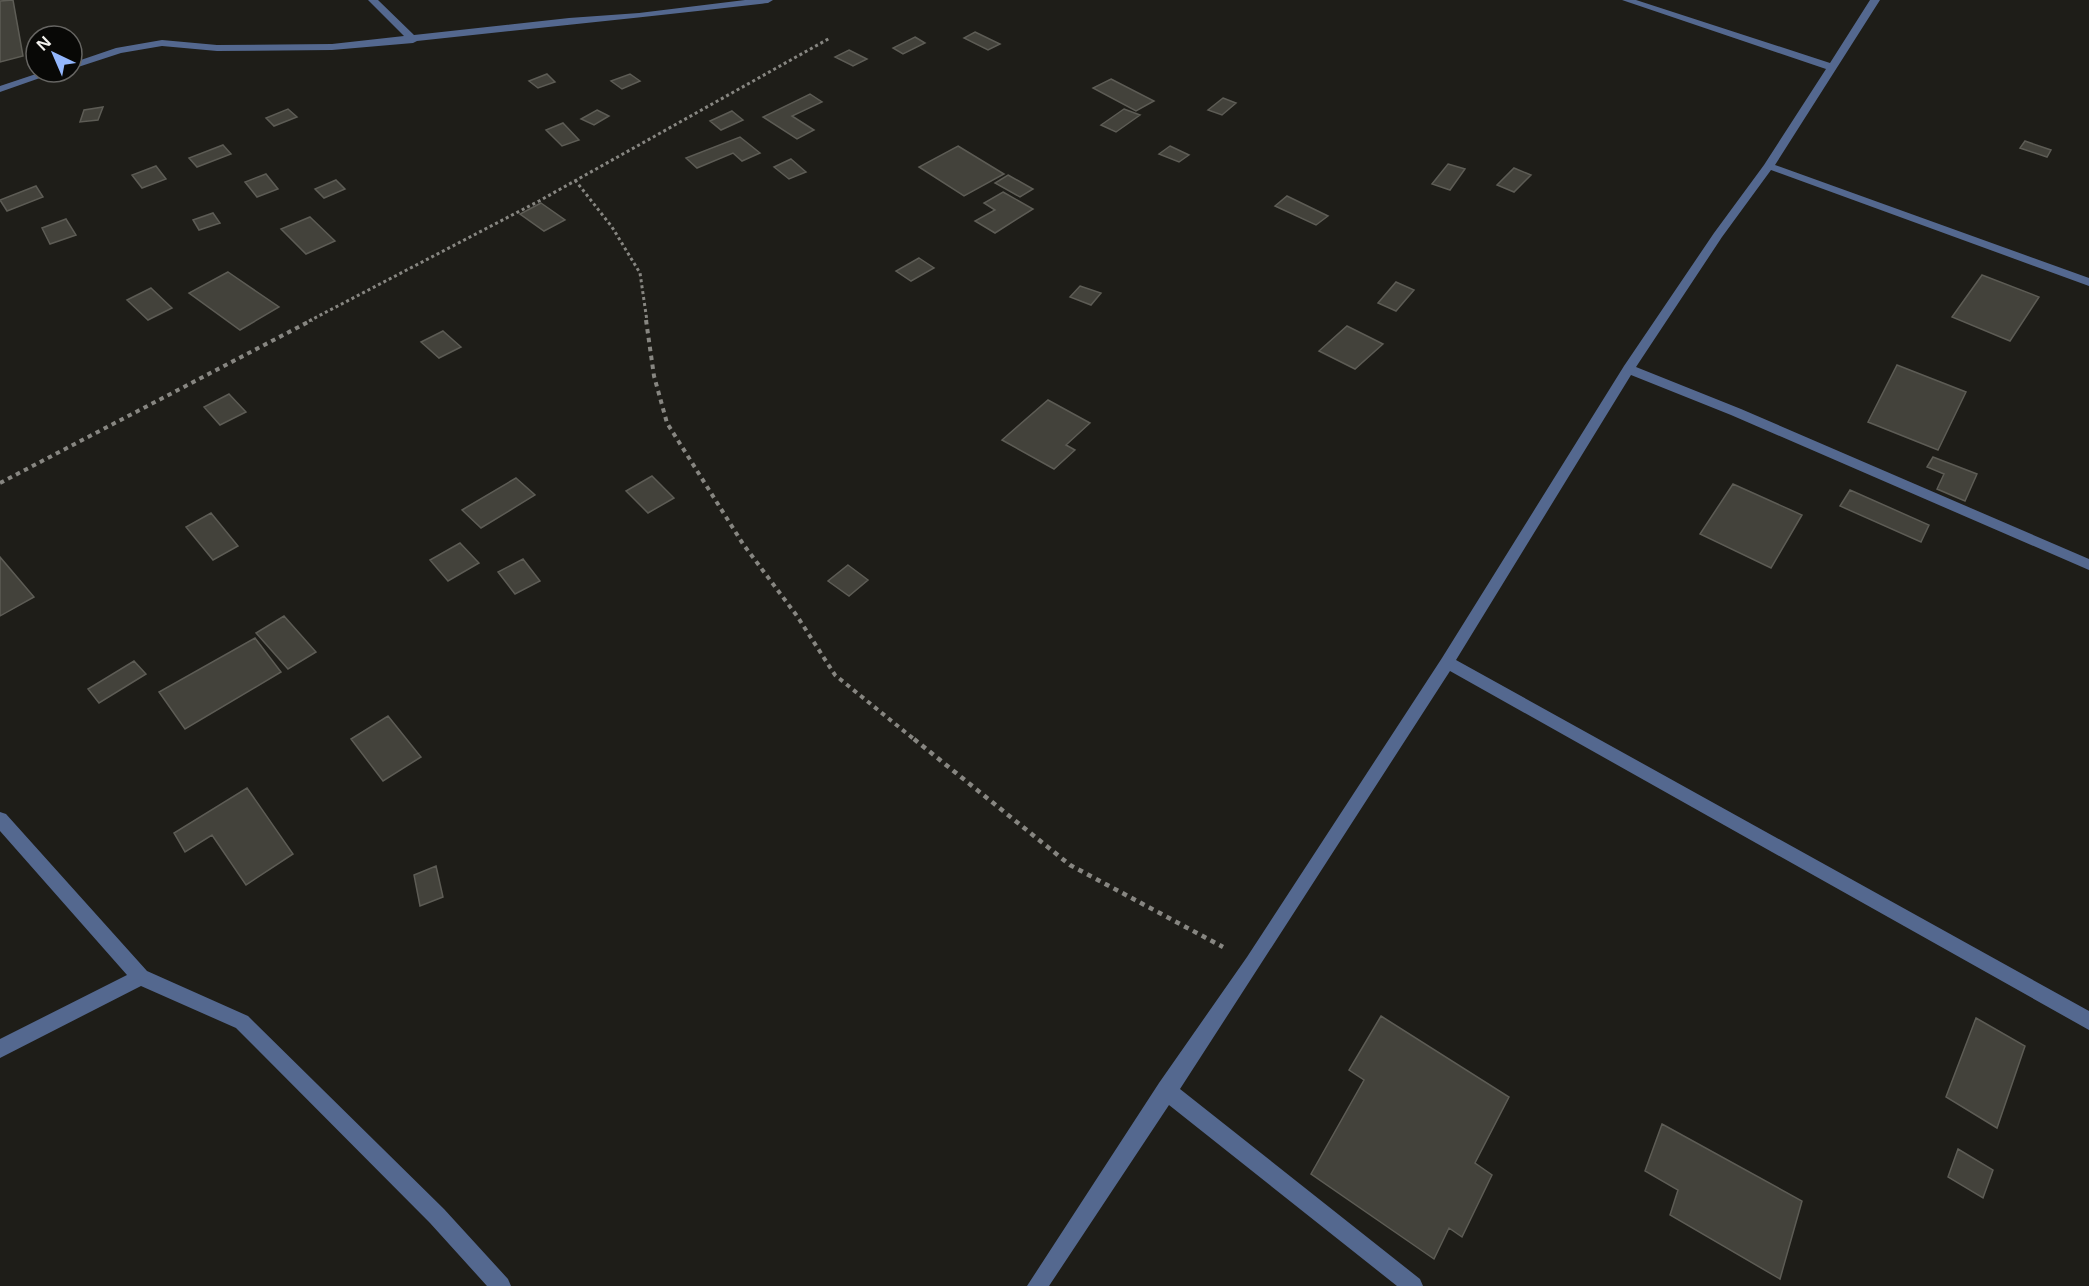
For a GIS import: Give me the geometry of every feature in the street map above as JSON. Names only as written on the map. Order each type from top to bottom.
[{"type":"street","points":[[374,0],[413,40]]},
{"type":"street","points":[[84,62],[119,50],[162,43],[217,48],[332,47],[768,0]]},
{"type":"street","points":[[1628,0],[1830,67]]},
{"type":"street","points":[[1037,1286],[1253,963],[1447,662],[1628,369],[1718,235],[1769,166],[1830,67],[1875,0]]},
{"type":"street","points":[[0,89],[24,81]]},
{"type":"street","points":[[1769,166],[2089,282]]},
{"type":"street","points":[[1628,369],[1736,412],[2089,565]]},
{"type":"street","points":[[1447,662],[2089,1021]]},
{"type":"street","points":[[0,819],[141,977],[242,1022],[437,1216],[501,1286]]},
{"type":"street","points":[[0,1049],[141,977]]},
{"type":"street","points":[[1166,1090],[1413,1286]]},
{"type":"path","points":[[0,483],[250,350],[399,276],[830,38]]},
{"type":"path","points":[[575,180],[612,227],[640,273],[654,376],[667,423],[743,544],[797,616],[835,675],[1070,865],[1253,963]]},
{"type":"building","points":[[13,0],[23,56],[0,62],[0,1]]},
{"type":"building","points":[[975,32],[1000,44],[988,50],[964,38]]},
{"type":"building","points":[[915,37],[925,43],[903,54],[893,48]]},
{"type":"building","points":[[849,50],[867,59],[853,66],[835,57]]},
{"type":"building","points":[[547,74],[555,82],[538,88],[529,81]]},
{"type":"building","points":[[630,74],[640,81],[622,89],[611,81]]},
{"type":"building","points":[[1111,79],[1154,101],[1136,111],[1093,88]]},
{"type":"building","points":[[810,94],[822,102],[792,116],[814,130],[797,139],[763,117]]},
{"type":"building","points":[[1223,98],[1236,103],[1222,115],[1208,110]]},
{"type":"building","points":[[103,107],[98,120],[80,122],[84,110]]},
{"type":"building","points":[[288,109],[297,117],[274,126],[266,118]]},
{"type":"building","points":[[1124,109],[1140,115],[1116,132],[1101,125]]},
{"type":"building","points":[[597,110],[609,116],[594,125],[581,119]]},
{"type":"building","points":[[732,111],[743,120],[721,130],[710,121]]},
{"type":"building","points":[[563,123],[579,140],[562,146],[546,130]]},
{"type":"building","points":[[740,137],[760,153],[742,161],[733,153],[697,168],[686,158]]},
{"type":"building","points":[[2025,141],[2051,150],[2047,157],[2020,148]]},
{"type":"building","points":[[223,145],[231,154],[197,167],[189,158]]},
{"type":"building","points":[[958,146],[1004,174],[964,196],[919,167]]},
{"type":"building","points":[[1170,146],[1189,155],[1179,162],[1159,154]]},
{"type":"building","points":[[791,159],[806,172],[789,179],[774,167]]},
{"type":"building","points":[[1448,164],[1465,169],[1450,190],[1432,184]]},
{"type":"building","points":[[156,166],[166,179],[142,188],[132,175]]},
{"type":"building","points":[[1514,168],[1531,175],[1514,192],[1497,185]]},
{"type":"building","points":[[266,174],[278,189],[257,197],[245,182]]},
{"type":"building","points":[[1008,175],[1033,189],[1020,197],[995,183]]},
{"type":"building","points":[[336,180],[345,189],[324,198],[315,189]]},
{"type":"building","points":[[36,186],[43,197],[7,211],[0,200]]},
{"type":"building","points":[[1003,192],[1033,209],[995,233],[975,221],[995,210],[984,203]]},
{"type":"building","points":[[1287,196],[1328,216],[1316,225],[1275,206]]},
{"type":"building","points":[[541,203],[565,220],[544,231],[520,214]]},
{"type":"building","points":[[213,213],[220,223],[199,230],[193,220]]},
{"type":"building","points":[[310,217],[335,241],[306,254],[281,229]]},
{"type":"building","points":[[66,219],[76,235],[50,244],[42,228]]},
{"type":"building","points":[[919,258],[934,268],[911,281],[896,271]]},
{"type":"building","points":[[228,272],[279,307],[240,330],[189,293]]},
{"type":"building","points":[[1982,275],[2039,297],[2010,341],[1952,317]]},
{"type":"building","points":[[1396,282],[1414,290],[1396,311],[1378,303]]},
{"type":"building","points":[[1080,286],[1101,293],[1091,305],[1070,297]]},
{"type":"building","points":[[151,288],[172,308],[148,320],[127,300]]},
{"type":"building","points":[[1347,326],[1383,344],[1355,369],[1319,351]]},
{"type":"building","points":[[443,331],[461,347],[439,358],[421,342]]},
{"type":"building","points":[[1897,365],[1966,392],[1938,450],[1868,422]]},
{"type":"building","points":[[229,394],[246,412],[220,425],[204,407]]},
{"type":"building","points":[[1048,400],[1090,423],[1066,445],[1075,450],[1054,469],[1002,440]]},
{"type":"building","points":[[1933,457],[1977,474],[1965,501],[1937,489],[1944,474],[1927,467]]},
{"type":"building","points":[[652,476],[674,498],[648,513],[626,491]]},
{"type":"building","points":[[516,478],[535,495],[481,528],[462,510]]},
{"type":"building","points":[[1733,484],[1802,515],[1771,568],[1700,534]]},
{"type":"building","points":[[1850,490],[1929,525],[1921,542],[1840,506]]},
{"type":"building","points":[[211,513],[238,546],[213,560],[186,527]]},
{"type":"building","points":[[460,543],[479,563],[448,581],[430,560]]},
{"type":"building","points":[[0,557],[34,597],[0,616]]},
{"type":"building","points":[[523,559],[540,581],[515,594],[498,572]]},
{"type":"building","points":[[848,565],[868,580],[849,596],[828,581]]},
{"type":"building","points":[[284,616],[316,652],[288,669],[256,633]]},
{"type":"building","points":[[255,638],[281,672],[185,729],[159,692]]},
{"type":"building","points":[[134,661],[146,674],[99,703],[88,689]]},
{"type":"building","points":[[388,716],[421,757],[383,781],[351,739]]},
{"type":"building","points":[[247,788],[293,854],[246,885],[212,835],[185,852],[174,833]]},
{"type":"building","points":[[436,866],[443,897],[420,906],[414,875]]},
{"type":"building","points":[[1381,1016],[1509,1097],[1475,1163],[1492,1175],[1462,1237],[1449,1228],[1434,1259],[1311,1174],[1364,1080],[1349,1070]]},
{"type":"building","points":[[1976,1018],[2025,1046],[1997,1128],[1946,1097]]},
{"type":"building","points":[[1662,1124],[1802,1201],[1780,1279],[1670,1215],[1678,1190],[1645,1171]]},
{"type":"building","points":[[1958,1149],[1993,1170],[1983,1198],[1948,1177]]}]
